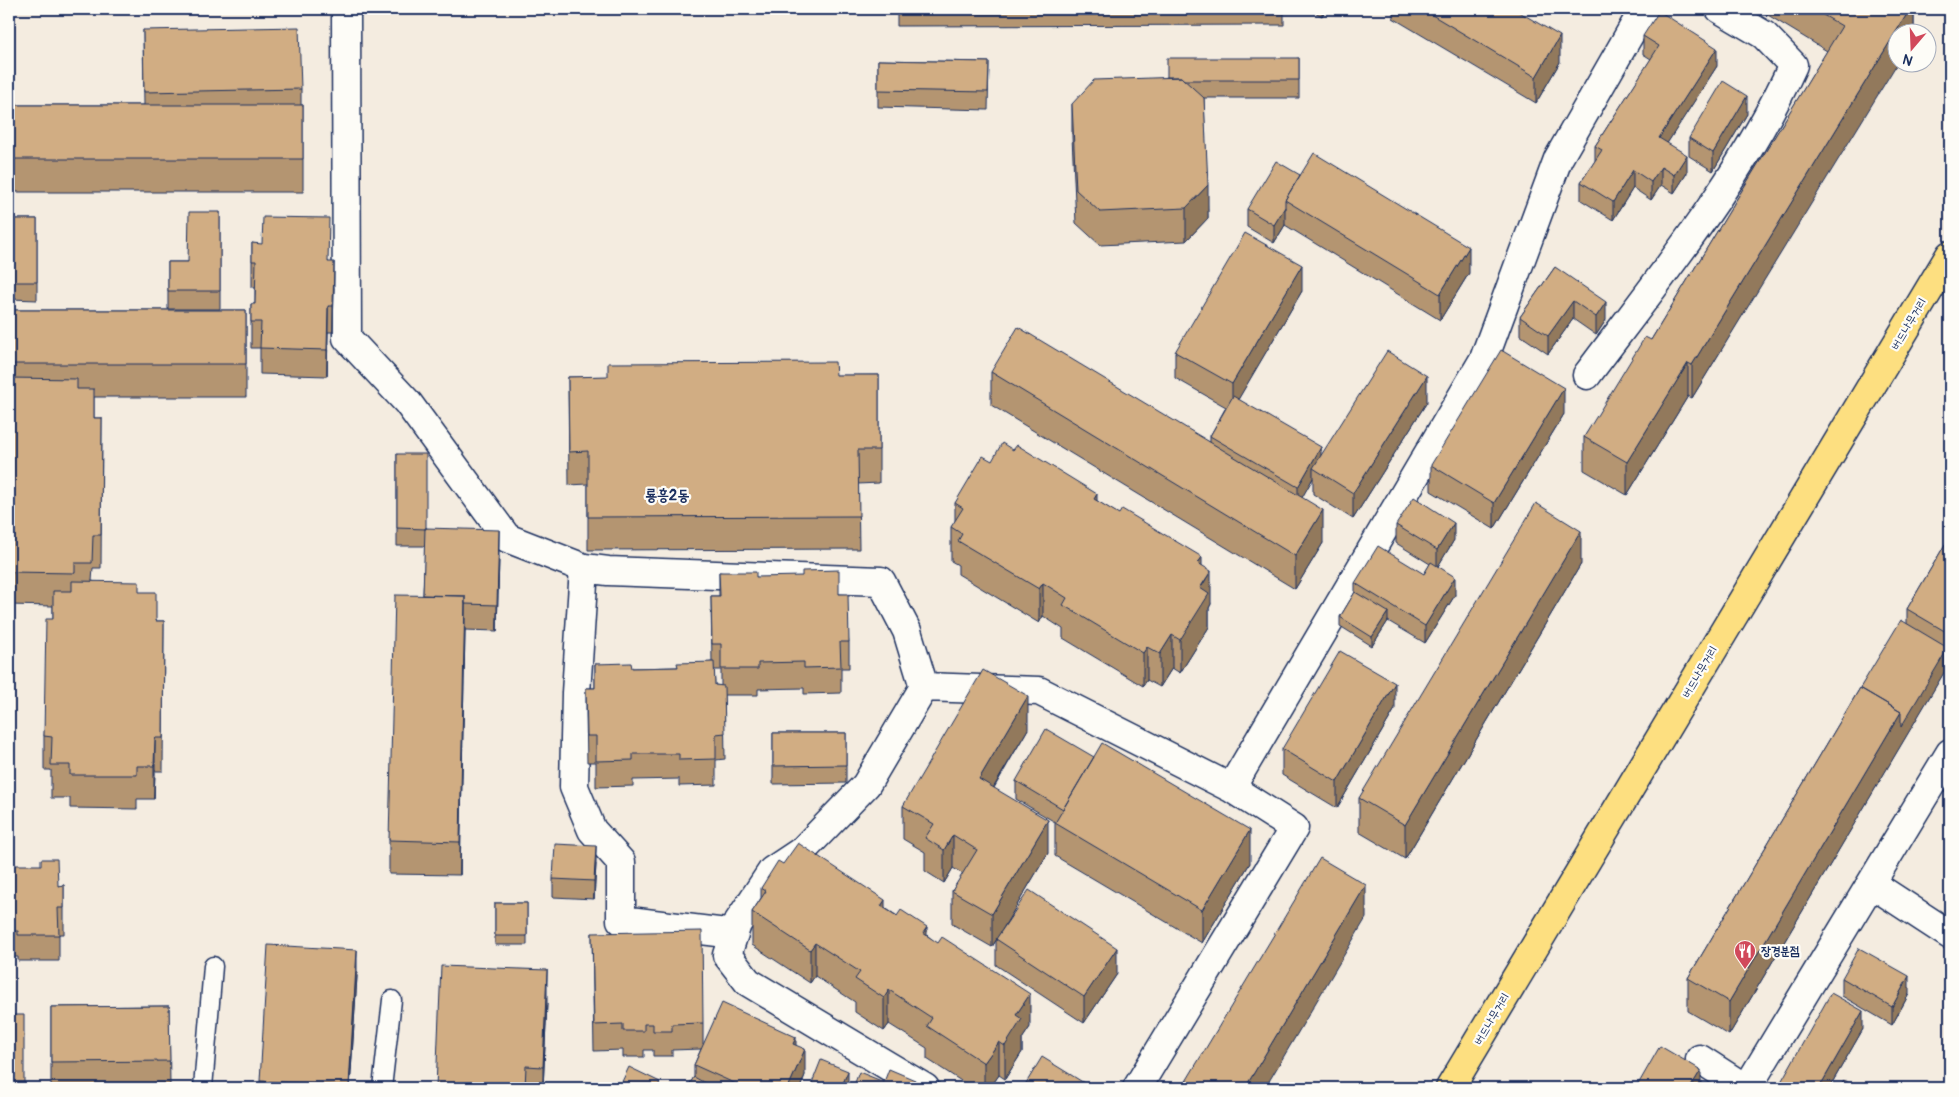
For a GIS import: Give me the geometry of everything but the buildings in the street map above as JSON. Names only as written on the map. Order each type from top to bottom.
[{"type":"main road","name":"버드나무거리","points":[[1450,1088],[1950,255]]},
{"type":"street","points":[[346,9],[347,338],[408,403],[507,538],[584,568],[608,571],[881,581],[907,631],[924,687],[866,785],[802,851],[772,871],[737,924],[727,955],[748,982],[925,1088]]},
{"type":"street","points":[[1231,788],[1484,359],[1558,159],[1644,9]]},
{"type":"street","points":[[1587,375],[1694,232],[1774,107],[1793,65],[1764,35],[1720,9]]},
{"type":"street","points":[[584,568],[576,693],[574,787],[592,830],[620,862],[621,920],[734,934]]},
{"type":"street","points":[[924,687],[1039,691],[1231,788],[1294,828],[1137,1088]]},
{"type":"street","points":[[1700,1060],[1746,1088],[1872,884],[1950,753]]},
{"type":"street","points":[[1872,884],[1950,935]]},
{"type":"lane","points":[[203,1088],[213,966]]},
{"type":"lane","points":[[382,1088],[392,1000]]},
{"type":"place","name":"장경분점","points":[[1745,970]]},
{"type":"district","name":"룡흥2동","points":[[667,495]]}]
